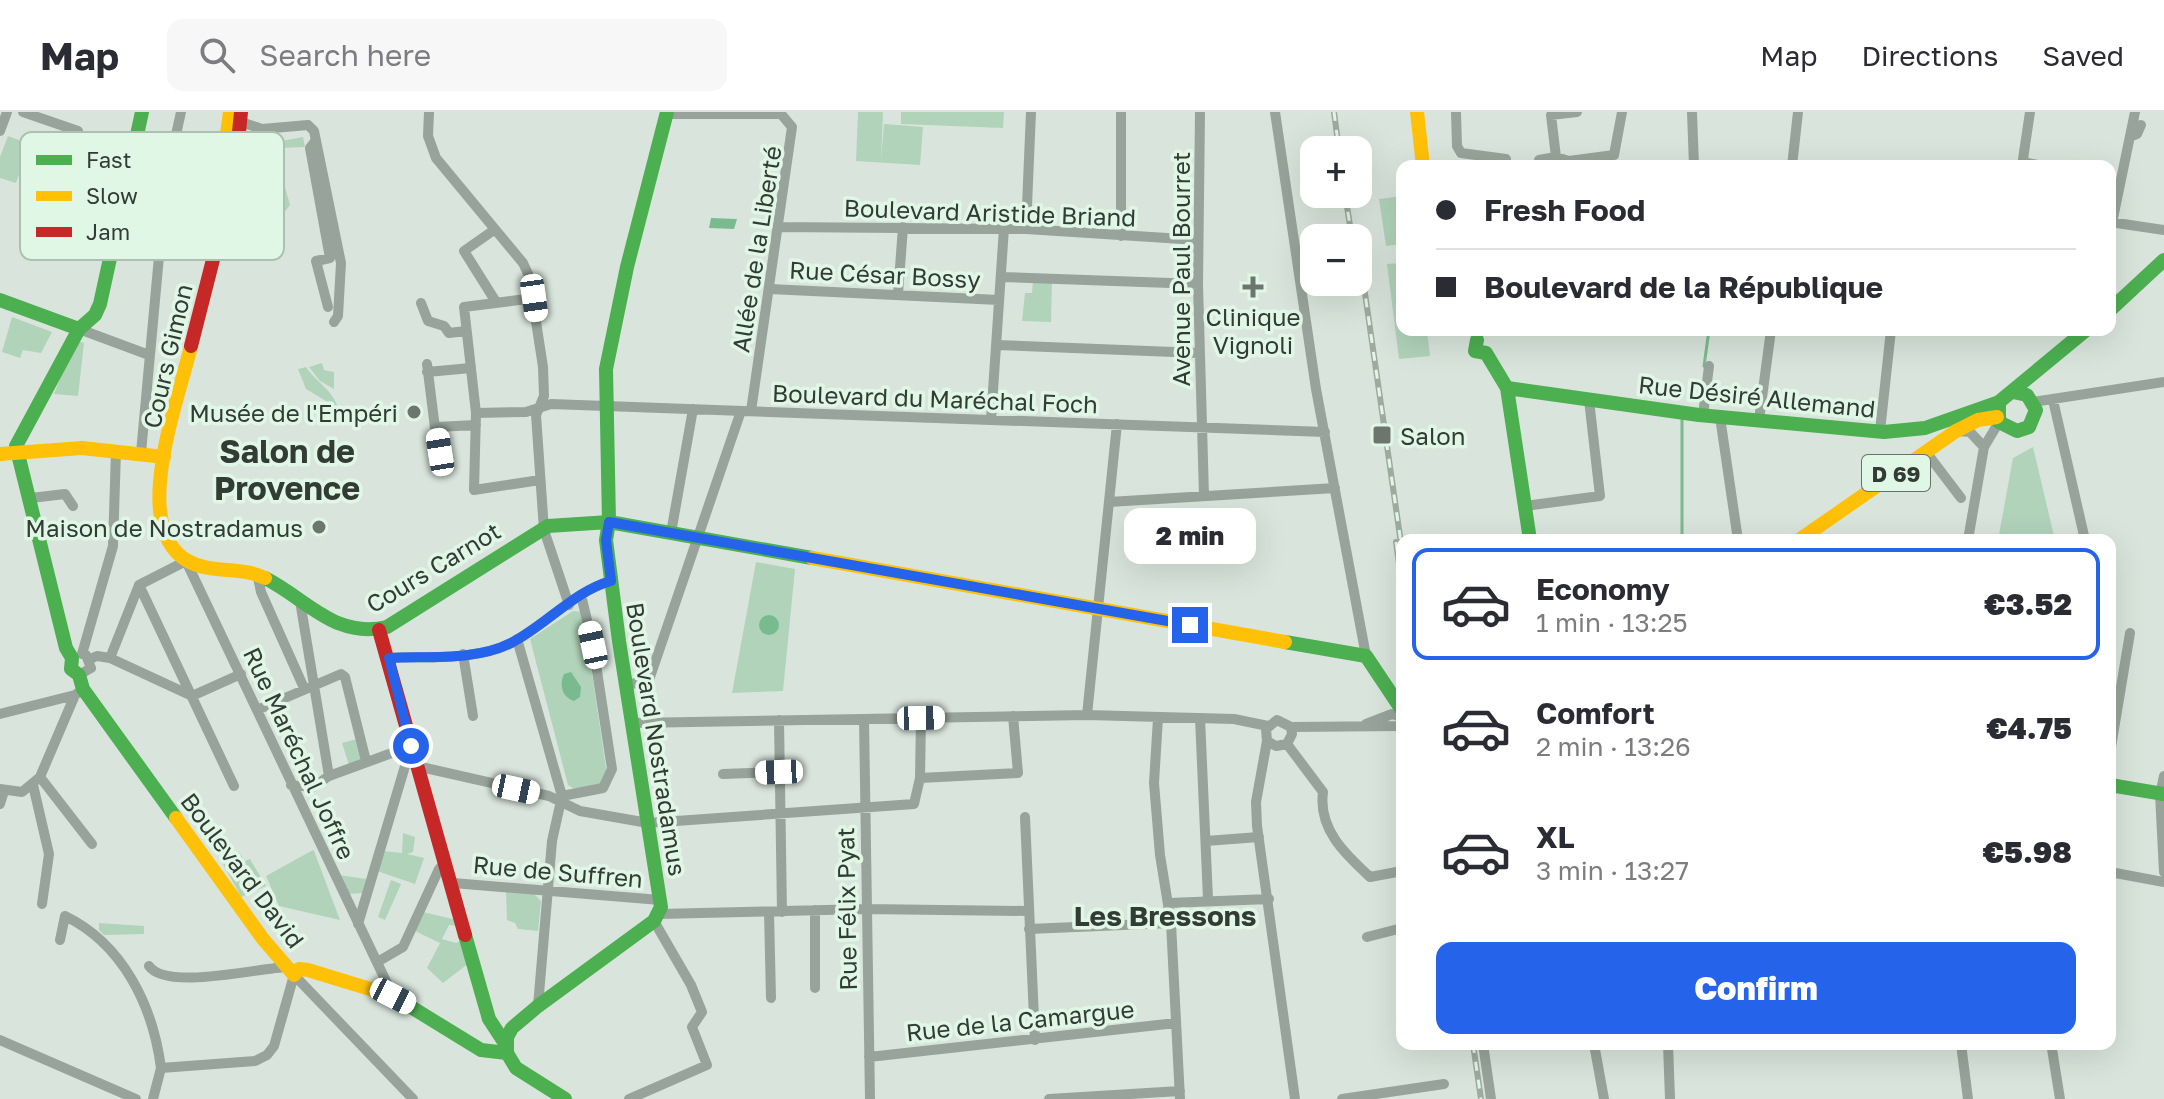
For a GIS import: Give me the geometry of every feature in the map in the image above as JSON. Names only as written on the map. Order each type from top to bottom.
[{"type":"main road","points":[[138,132],[142,112]]},
{"type":"main road","points":[[1417,112],[1422,160]]},
{"type":"main road","name":"Boulevard Nostradamus","points":[[658,912],[648,823],[606,540],[609,522],[606,369],[635,232],[668,113]]},
{"type":"main road","points":[[17,451],[17,442],[27,422],[79,329],[95,315],[110,260]]},
{"type":"main road","name":"Cours Gimon","points":[[186,561],[171,546],[156,514],[164,457],[213,260]]},
{"type":"main road","points":[[2116,304],[2164,260]]},
{"type":"main road","points":[[0,300],[79,329]]},
{"type":"main road","points":[[2001,418],[2027,397],[2081,336]]},
{"type":"main road","points":[[1478,341],[1507,388],[1529,534]]},
{"type":"main road","name":"Rue Désiré Allemand","points":[[1507,388],[1720,417],[1880,431],[2001,418]]},
{"type":"main road","points":[[2001,418],[2029,427],[2027,397]]},
{"type":"main road","name":"D 69","points":[[1808,534],[1956,431],[1978,420],[2001,418]]},
{"type":"main road","points":[[1925,428],[1929,450]]},
{"type":"main road","points":[[0,454],[17,451],[116,451],[164,457]]},
{"type":"main road","name":"Boulevard David","points":[[17,451],[68,653],[81,657],[71,669],[79,686],[263,939],[290,971],[308,970],[393,996],[481,1050],[507,1049]]},
{"type":"main road","points":[[544,530],[549,533],[605,526],[609,522],[1366,656],[1396,710]]},
{"type":"main road","name":"Cours Carnot","points":[[300,601],[343,628],[379,630],[544,530]]},
{"type":"main road","points":[[186,561],[257,573],[300,601]]},
{"type":"main road","points":[[379,630],[411,746],[421,767],[489,1019],[525,1074],[565,1099]]},
{"type":"main road","points":[[2116,786],[2162,794]]},
{"type":"main road","points":[[507,1049],[512,1028],[658,912]]},
{"type":"street","points":[[0,131],[7,112]]},
{"type":"street","points":[[23,112],[78,131]]},
{"type":"street","points":[[177,132],[181,112]]},
{"type":"street","points":[[429,112],[428,136],[436,158],[523,263],[534,298],[543,367],[543,405],[536,415],[544,530],[569,605]]},
{"type":"street","points":[[1026,229],[1031,112]]},
{"type":"street","points":[[1121,112],[1121,236]]},
{"type":"street","name":"Avenue Paul Bourret","points":[[1200,112],[1198,284],[1204,496]]},
{"type":"street","points":[[1275,112],[1325,432],[1366,656]]},
{"type":"street","points":[[1456,112],[1461,153],[1506,159]]},
{"type":"street","points":[[1556,157],[1551,115],[1577,112]]},
{"type":"street","points":[[1586,160],[1614,155],[1622,112]]},
{"type":"street","points":[[1692,112],[1694,160]]},
{"type":"street","points":[[1793,160],[1798,112]]},
{"type":"street","points":[[2023,160],[2030,112]]},
{"type":"street","points":[[2116,200],[2135,112]]},
{"type":"street","name":"Allée de la Liberté","points":[[627,685],[649,680],[697,538],[746,411],[770,289],[793,136],[789,120],[781,114],[668,113]]},
{"type":"street","points":[[237,115],[262,129],[308,125],[316,140],[341,263],[338,316],[334,322]]},
{"type":"street","points":[[2130,137],[2137,134],[2141,125]]},
{"type":"street","points":[[316,140],[310,148],[330,258],[316,261],[328,307]]},
{"type":"street","points":[[1539,160],[1556,157],[1562,160]]},
{"type":"street","points":[[2116,224],[2164,230]]},
{"type":"street","name":"Boulevard Aristide Briand","points":[[780,227],[1004,228],[1198,240]]},
{"type":"street","points":[[898,294],[903,227]]},
{"type":"street","points":[[991,420],[1004,228]]},
{"type":"street","points":[[494,230],[464,251],[496,302]]},
{"type":"street","points":[[141,453],[158,260]]},
{"type":"street","points":[[1001,277],[1198,284]]},
{"type":"street","name":"Rue César Bossy","points":[[770,289],[999,300]]},
{"type":"street","points":[[534,298],[464,307],[476,419],[474,490],[540,480]]},
{"type":"street","points":[[421,303],[428,321],[444,326],[449,333],[466,331]]},
{"type":"street","points":[[79,329],[149,355]]},
{"type":"street","points":[[1759,420],[1770,336]]},
{"type":"street","points":[[1880,431],[1890,336]]},
{"type":"street","points":[[997,345],[1199,353]]},
{"type":"street","points":[[1703,415],[1709,366]]},
{"type":"street","points":[[439,460],[427,368],[471,368]]},
{"type":"street","points":[[2027,397],[2053,400],[2164,382]]},
{"type":"street","points":[[1525,506],[1600,496],[1589,400]]},
{"type":"street","points":[[2053,400],[2084,534]]},
{"type":"street","name":"Boulevard du Maréchal Foch","points":[[436,427],[526,412],[543,405],[1325,432]]},
{"type":"street","points":[[671,533],[693,409]]},
{"type":"street","points":[[1720,417],[1737,534]]},
{"type":"street","points":[[1969,534],[1986,444],[2001,418]]},
{"type":"street","points":[[1087,715],[1117,424]]},
{"type":"street","points":[[1956,431],[1970,432],[1986,444]]},
{"type":"street","points":[[1929,450],[1961,498]]},
{"type":"street","points":[[116,451],[113,546],[81,657],[110,658],[192,696],[241,674]]},
{"type":"street","points":[[1109,502],[1335,488]]},
{"type":"street","points":[[31,498],[65,494],[73,506]]},
{"type":"street","points":[[110,658],[139,585],[186,561]]},
{"type":"street","name":"Rue Maréchal Joffre","points":[[186,561],[393,996]]},
{"type":"street","points":[[257,573],[261,592],[308,686],[323,738],[329,776]]},
{"type":"street","points":[[389,658],[488,652],[517,639],[581,595],[611,581]]},
{"type":"street","points":[[139,585],[234,786]]},
{"type":"street","points":[[561,798],[603,788],[612,769],[593,645],[581,595]]},
{"type":"street","points":[[300,601],[308,686]]},
{"type":"street","points":[[2116,717],[2130,633]]},
{"type":"street","points":[[517,639],[561,798],[548,889],[538,1006]]},
{"type":"street","points":[[463,654],[473,716]]},
{"type":"street","points":[[257,710],[341,674],[345,677],[366,761]]},
{"type":"street","points":[[0,714],[79,686]]},
{"type":"street","points":[[0,804],[2,790],[22,792],[36,781],[79,686]]},
{"type":"street","points":[[633,723],[1087,715],[1234,719],[1268,726],[1277,720],[1288,724],[1356,726],[1396,719]]},
{"type":"street","points":[[920,778],[1018,773],[1013,716]]},
{"type":"street","points":[[421,767],[561,798],[580,811],[648,823],[914,804],[920,778],[921,718]]},
{"type":"street","points":[[1049,1099],[1180,1095],[1171,923],[1160,855],[1154,783],[1158,718]]},
{"type":"street","points":[[1200,718],[1208,899]]},
{"type":"street","name":"Rue Félix Pyat","points":[[864,719],[870,1099]]},
{"type":"street","points":[[779,720],[782,912]]},
{"type":"street","points":[[1288,724],[1292,734],[1277,744],[1264,766],[1256,802],[1295,1099]]},
{"type":"street","points":[[1268,726],[1277,744],[1323,792],[1321,806],[1338,848],[1370,877],[1396,872]]},
{"type":"street","points":[[291,785],[313,787],[329,776],[411,746]]},
{"type":"street","points":[[358,924],[411,746]]},
{"type":"street","points":[[723,774],[779,772]]},
{"type":"street","points":[[2164,776],[2164,872]]},
{"type":"street","points":[[36,781],[92,844]]},
{"type":"street","points":[[36,781],[49,854],[42,904]]},
{"type":"street","points":[[1025,817],[1035,1040]]},
{"type":"street","points":[[1206,841],[1259,837]]},
{"type":"street","points":[[379,961],[403,947],[439,869],[446,862]]},
{"type":"street","points":[[2116,873],[2164,882]]},
{"type":"street","name":"Rue de Suffren","points":[[453,883],[548,889],[658,912],[866,909],[1028,911]]},
{"type":"street","points":[[1169,903],[1208,899],[1269,899]]},
{"type":"street","points":[[815,910],[815,988]]},
{"type":"street","points":[[629,1099],[707,1065],[692,1027],[702,1012],[658,912]]},
{"type":"street","points":[[769,912],[771,998]]},
{"type":"street","points":[[60,940],[65,916],[88,927],[108,948],[146,1006],[156,1032],[161,1068],[153,1099]]},
{"type":"street","points":[[1029,929],[1171,923]]},
{"type":"street","points":[[1367,937],[1396,930]]},
{"type":"street","points":[[149,966],[162,977],[290,971],[413,1099]]},
{"type":"street","points":[[161,1068],[255,1061],[267,1055],[274,1046],[290,971]]},
{"type":"street","name":"Rue de la Camargue","points":[[869,1057],[1176,1023]]},
{"type":"street","points":[[0,1040],[136,1099]]},
{"type":"street","points":[[1484,1050],[1491,1099]]},
{"type":"street","points":[[1595,1050],[1604,1099]]},
{"type":"street","points":[[1668,1050],[1670,1099]]},
{"type":"street","points":[[1962,1050],[1968,1099]]},
{"type":"street","points":[[2052,1050],[2060,1099]]},
{"type":"street","points":[[1342,1099],[1415,1094],[1444,1084]]},
{"type":"shaded area","points":[[858,112],[883,112],[881,160],[884,124],[923,127],[920,165],[856,161]]},
{"type":"shaded area","points":[[901,112],[1004,112],[1003,128],[901,124]]},
{"type":"shaded area","points":[[8,136],[20,140],[20,172],[16,183],[0,178],[0,157]]},
{"type":"shaded area","points":[[303,137],[305,147],[284,148],[284,140]]},
{"type":"shaded area","points":[[284,186],[285,187],[290,205],[284,213]]},
{"type":"shaded area","points":[[1396,197],[1396,245],[1386,246],[1379,199]]},
{"type":"shaded area","points":[[711,218],[737,219],[734,229],[709,228]]},
{"type":"shaded area","points":[[1396,263],[1396,335],[1387,264]]},
{"type":"shaded area","points":[[1033,280],[1052,281],[1051,322],[1022,321],[1025,293],[1032,293]]},
{"type":"shaded area","points":[[12,317],[52,332],[41,353],[23,350],[20,358],[2,352]]},
{"type":"shaded area","points":[[1396,336],[1428,336],[1430,356],[1399,359]]},
{"type":"shaded area","points":[[75,340],[84,343],[78,396],[54,394]]},
{"type":"shaded area","points":[[322,363],[324,370],[334,372],[334,389],[320,381],[309,367]]},
{"type":"shaded area","points":[[306,367],[332,396],[338,408],[325,405],[326,401],[306,389],[298,369]]},
{"type":"shaded area","points":[[2033,447],[2054,534],[1999,534],[2013,458]]},
{"type":"shaded area","points":[[756,562],[795,569],[783,691],[732,693]]},
{"type":"shaded area","points":[[573,611],[582,612],[584,619],[607,775],[600,786],[574,789],[568,785],[530,639]]},
{"type":"shaded area","points":[[769,615],[776,618],[779,625],[776,632],[769,635],[762,632],[759,625],[762,618]]},
{"type":"shaded area","points":[[571,672],[581,687],[580,697],[574,701],[564,694],[562,686],[564,674]]},
{"type":"shaded area","points":[[357,739],[362,760],[349,765],[342,743]]},
{"type":"shaded area","points":[[403,833],[415,837],[413,852],[407,854],[424,858],[415,884],[377,871],[383,851],[402,853]]},
{"type":"shaded area","points":[[313,850],[340,920],[279,906],[266,876]]},
{"type":"shaded area","points":[[238,851],[245,861],[250,859],[266,886],[241,897],[222,862]]},
{"type":"shaded area","points":[[338,875],[367,879],[363,893],[347,894]]},
{"type":"shaded area","points":[[391,880],[401,884],[385,920],[378,917]]},
{"type":"shaded area","points":[[506,892],[533,893],[541,901],[538,931],[518,929],[515,923],[507,920]]},
{"type":"shaded area","points":[[423,912],[457,920],[459,926],[449,925],[442,939],[456,943],[463,940],[469,963],[443,983],[427,968],[440,943],[415,931]]},
{"type":"shaded area","points":[[99,923],[144,926],[144,934],[104,935],[99,930]]},
{"type":"waterway","points":[[1704,366],[1708,336]]},
{"type":"waterway","points":[[1682,420],[1682,534]]},
{"type":"railway","points":[[1334,112],[1337,136]]},
{"type":"railway","points":[[1347,208],[1350,224]]},
{"type":"railway","points":[[1365,296],[1400,534]]},
{"type":"railway","points":[[1474,1050],[1481,1099]]},
{"type":"traffic: fast","points":[[138,132],[142,112]]},
{"type":"traffic: fast","points":[[609,522],[606,369],[627,267],[667,112]]},
{"type":"traffic: fast","points":[[110,260],[95,315],[79,329],[16,446],[66,648],[72,658],[71,669],[79,675],[83,689],[176,818]]},
{"type":"traffic: fast","points":[[2116,304],[2164,260]]},
{"type":"traffic: fast","points":[[0,300],[79,329]]},
{"type":"traffic: fast","points":[[2013,392],[2027,395],[2036,410],[2029,427],[2017,431],[1999,422],[1999,402],[2079,336]]},
{"type":"traffic: fast","points":[[1477,340],[1475,351],[1486,353]]},
{"type":"traffic: fast","points":[[1486,353],[1507,388]]},
{"type":"traffic: fast","points":[[1529,534],[1507,388],[1699,415],[1884,432],[1925,428],[1999,402]]},
{"type":"traffic: fast","points":[[265,578],[337,623],[352,628],[387,627],[548,526],[609,522]]},
{"type":"traffic: fast","points":[[565,1099],[516,1068],[507,1053],[507,1037],[512,1028],[538,1006],[654,921],[661,907],[619,641],[606,540],[609,522],[812,558]]},
{"type":"traffic: fast","points":[[1285,642],[1366,656],[1396,701]]},
{"type":"traffic: fast","points":[[2116,786],[2164,794]]},
{"type":"traffic: fast","points":[[465,935],[489,1019],[506,1045]]},
{"type":"traffic: fast","points":[[380,992],[393,996],[481,1050],[507,1053]]},
{"type":"traffic: slow","points":[[227,132],[230,112]]},
{"type":"traffic: slow","points":[[1417,112],[1422,160]]},
{"type":"traffic: slow","points":[[191,346],[162,461],[159,492],[161,521],[170,544],[188,561],[265,578]]},
{"type":"traffic: slow","points":[[1808,534],[1956,431],[1978,420],[1997,417]]},
{"type":"traffic: slow","points":[[0,454],[82,448],[164,457]]},
{"type":"traffic: slow","points":[[812,558],[1285,642]]},
{"type":"traffic: slow","points":[[176,818],[263,939],[294,975],[299,969],[308,970],[380,992]]},
{"type":"traffic: jam","points":[[239,132],[241,112]]},
{"type":"traffic: jam","points":[[191,346],[213,260]]},
{"type":"traffic: jam","points":[[379,630],[465,935]]},
{"type":"place","name":"Clinique Vignoli","points":[[1253,287]]},
{"type":"place","name":"Musée de l'Empéri","points":[[414,412]]},
{"type":"place","name":"Salon","points":[[1382,435]]},
{"type":"place","name":"Maison de Nostradamus","points":[[319,527]]},
{"type":"district","name":"Salon de Provence","points":[[287,470]]},
{"type":"district","name":"Les Bressons","points":[[1165,915]]},
{"type":"route","points":[[411,746],[389,658],[488,652],[512,642],[581,595],[601,583],[611,581],[606,540],[609,522],[1190,625]]}]
